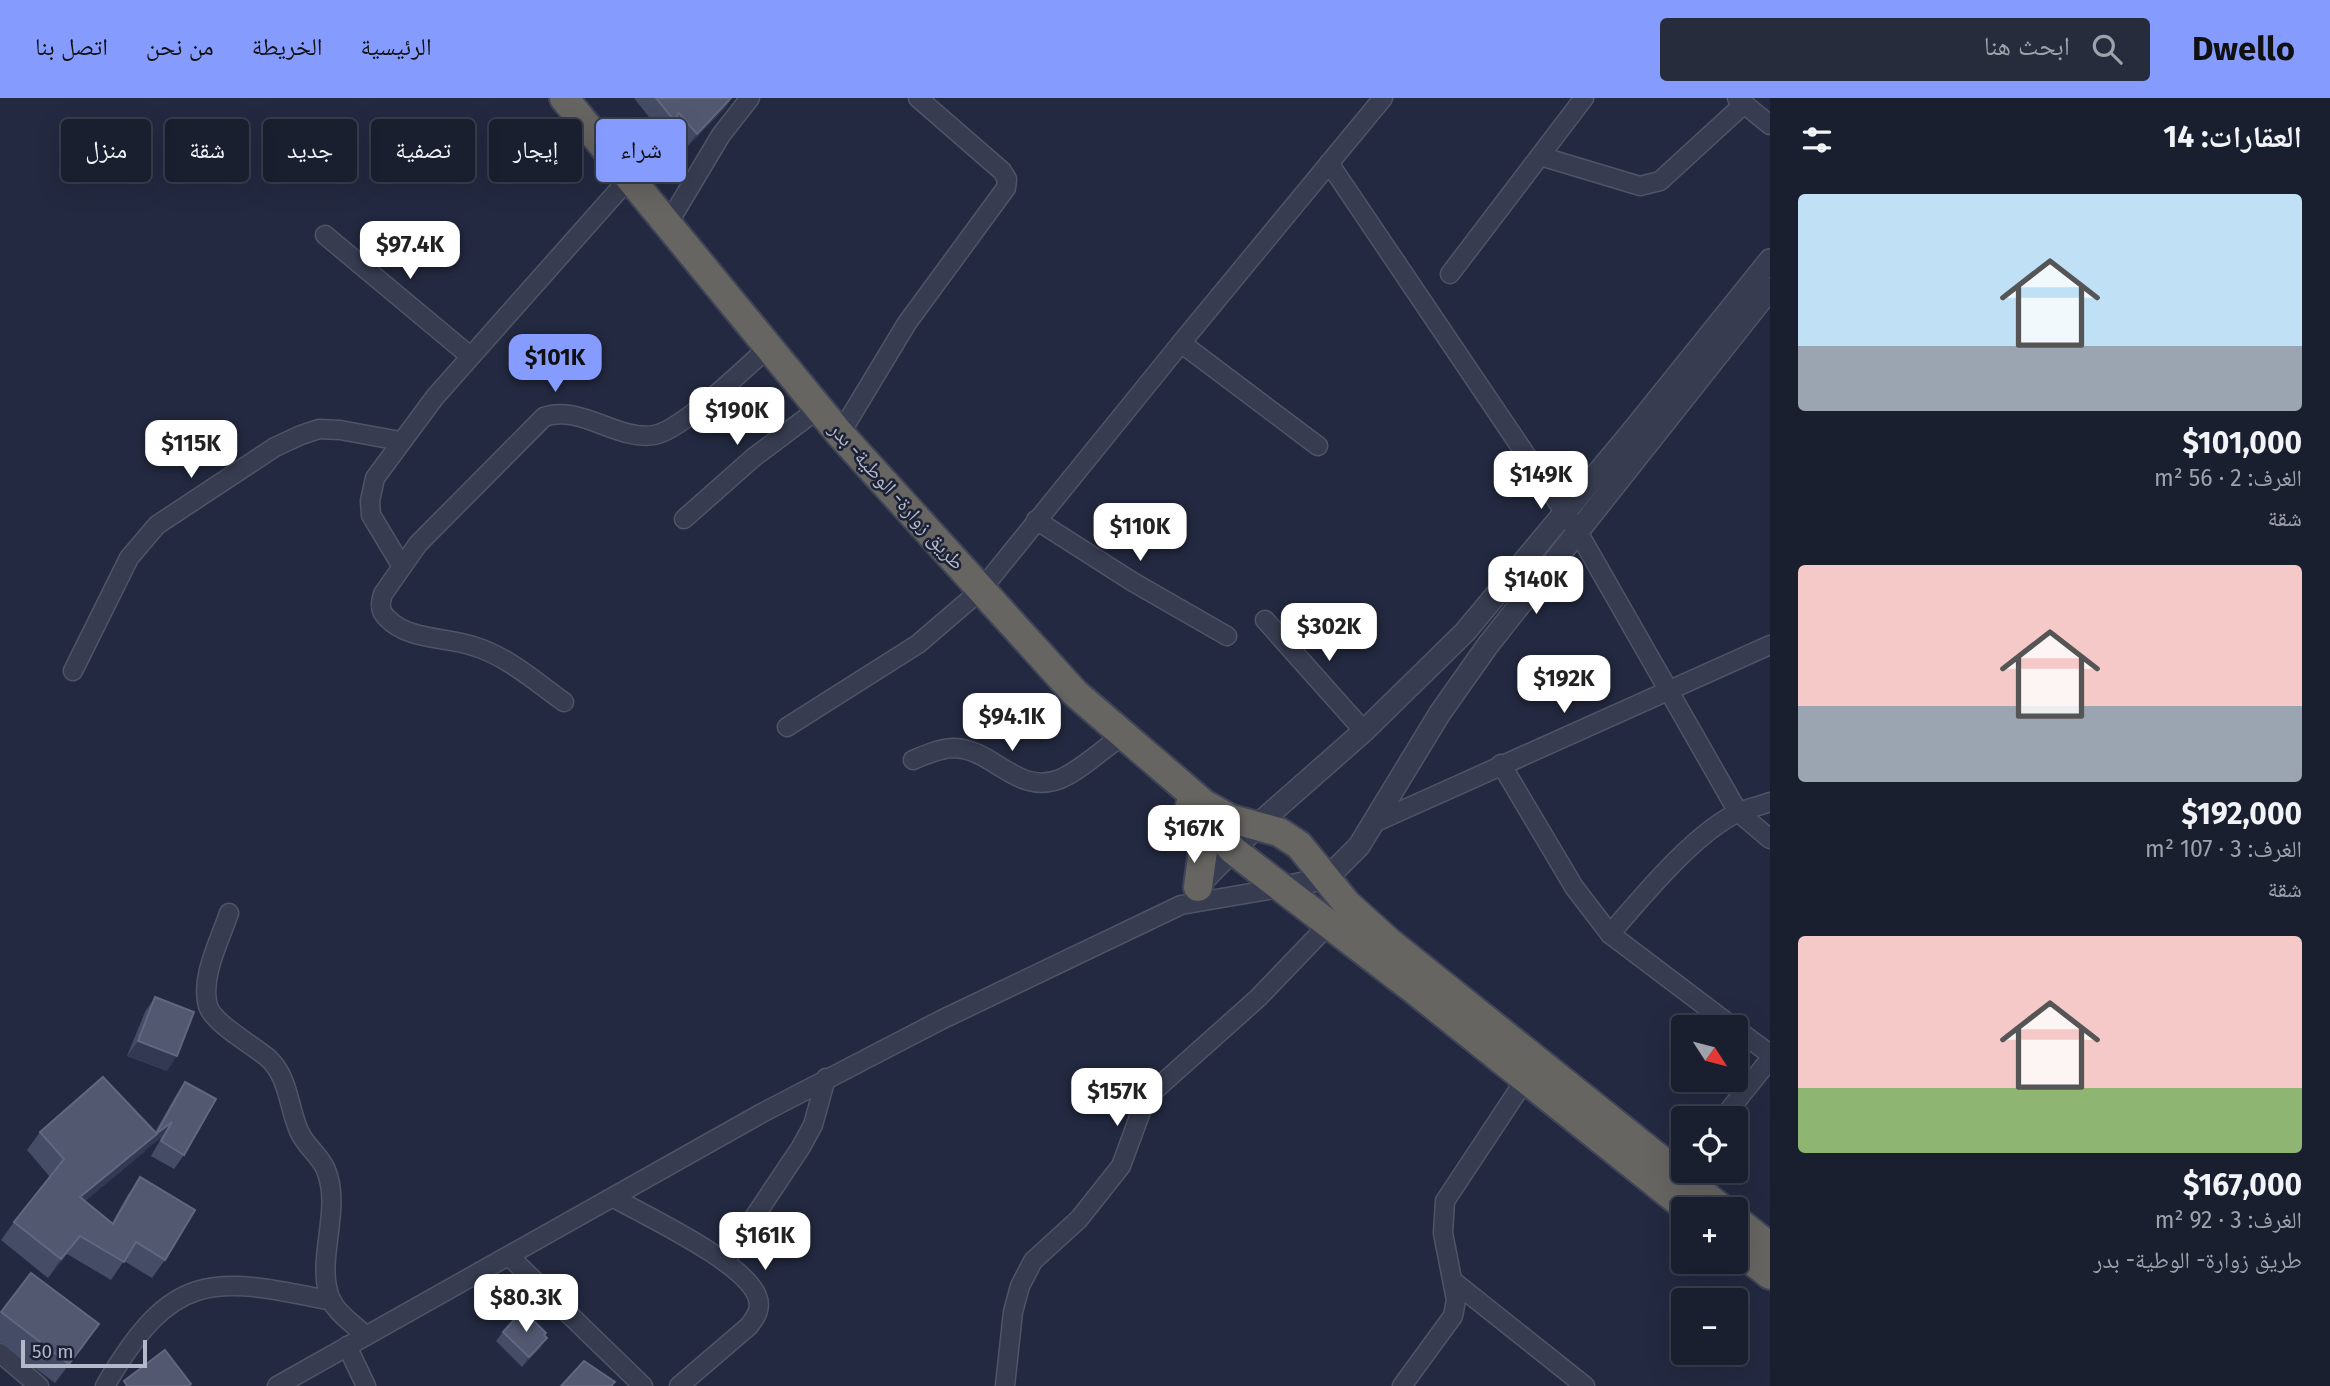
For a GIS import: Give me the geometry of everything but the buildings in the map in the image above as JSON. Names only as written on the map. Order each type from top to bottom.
[{"type":"highway","name":"طريق زوارة- الوطية- بدر","points":[[564,98],[596,135]]},
{"type":"highway","name":"طريق زوارة- الوطية- بدر","points":[[636,182],[839,434],[1075,693],[1170,777]]},
{"type":"highway","points":[[1170,777],[1204,804],[1231,819],[1279,832],[1299,845],[1346,904],[1389,942],[1671,1163]]},
{"type":"highway","points":[[1170,777],[1200,818],[1234,851],[1673,1197]]},
{"type":"highway","points":[[1190,896],[1204,843],[1200,818]]},
{"type":"highway","points":[[1694,1183],[1709,1197]]},
{"type":"highway","points":[[1748,1230],[1770,1247]]},
{"type":"highway","points":[[1748,1258],[1770,1275]]},
{"type":"street","points":[[669,222],[721,135],[750,98]]},
{"type":"street","points":[[839,434],[907,323],[1006,188],[1007,179],[1002,171],[918,98]]},
{"type":"street","points":[[787,727],[918,644],[981,590],[1383,98]]},
{"type":"street","points":[[1450,274],[1584,98]]},
{"type":"street","points":[[1540,156],[1640,186],[1649,185],[1660,181],[1740,101],[1770,125]]},
{"type":"street","points":[[1329,163],[1578,532],[1738,812],[1770,839]]},
{"type":"street","points":[[401,565],[371,515],[370,501],[375,478],[400,441],[470,356],[626,182]]},
{"type":"street","points":[[325,234],[470,356]]},
{"type":"street","points":[[277,1386],[826,1078],[1190,896],[1255,827],[1364,730],[1465,632],[1770,260]]},
{"type":"street","points":[[1190,896],[1280,888],[1327,878],[1348,859],[1376,822],[1464,679],[1509,617],[1770,289]]},
{"type":"street","points":[[1181,343],[1318,446]]},
{"type":"street","points":[[564,702],[499,658],[473,646],[403,628],[387,618],[380,603],[401,565],[445,515],[544,417],[560,413],[636,434],[663,433],[769,347]]},
{"type":"street","points":[[684,519],[753,458],[818,409]]},
{"type":"street","points":[[73,671],[129,558],[157,525],[275,447],[300,435],[319,429],[340,430],[400,441]]},
{"type":"street","points":[[1036,520],[1133,582],[1227,636]]},
{"type":"street","points":[[1265,620],[1364,730]]},
{"type":"street","points":[[1376,822],[1770,645]]},
{"type":"street","points":[[913,760],[954,748],[972,752],[1014,777],[1043,783],[1061,779],[1122,736]]},
{"type":"street","points":[[1501,764],[1574,887],[1610,934],[1718,1015]]},
{"type":"street","points":[[1610,934],[1686,852],[1738,812],[1770,802]]},
{"type":"street","points":[[229,913],[208,978],[208,1005],[217,1018],[271,1060],[281,1073],[299,1130],[323,1163],[332,1198],[327,1261],[332,1301]]},
{"type":"street","points":[[1005,1386],[1013,1312],[1020,1286],[1033,1261],[1079,1219],[1121,1166],[1146,1098],[1258,998],[1329,924]]},
{"type":"street","points":[[1732,1106],[1770,1057],[1748,1039]]},
{"type":"street","points":[[725,1261],[801,1147],[813,1125],[826,1078]]},
{"type":"street","points":[[1402,1386],[1453,1316],[1457,1300],[1443,1233],[1445,1201],[1525,1080]]},
{"type":"street","points":[[614,1198],[725,1261],[751,1284],[759,1298],[758,1314],[749,1326],[679,1386]]},
{"type":"street","points":[[509,1256],[643,1386]]},
{"type":"street","points":[[1452,1281],[1585,1386]]},
{"type":"street","points":[[105,1386],[129,1346],[150,1319],[173,1302],[210,1285],[263,1286],[332,1301],[366,1336]]},
{"type":"street","points":[[347,1346],[366,1386]]},
{"type":"street","points":[[0,1353],[39,1386]]}]
